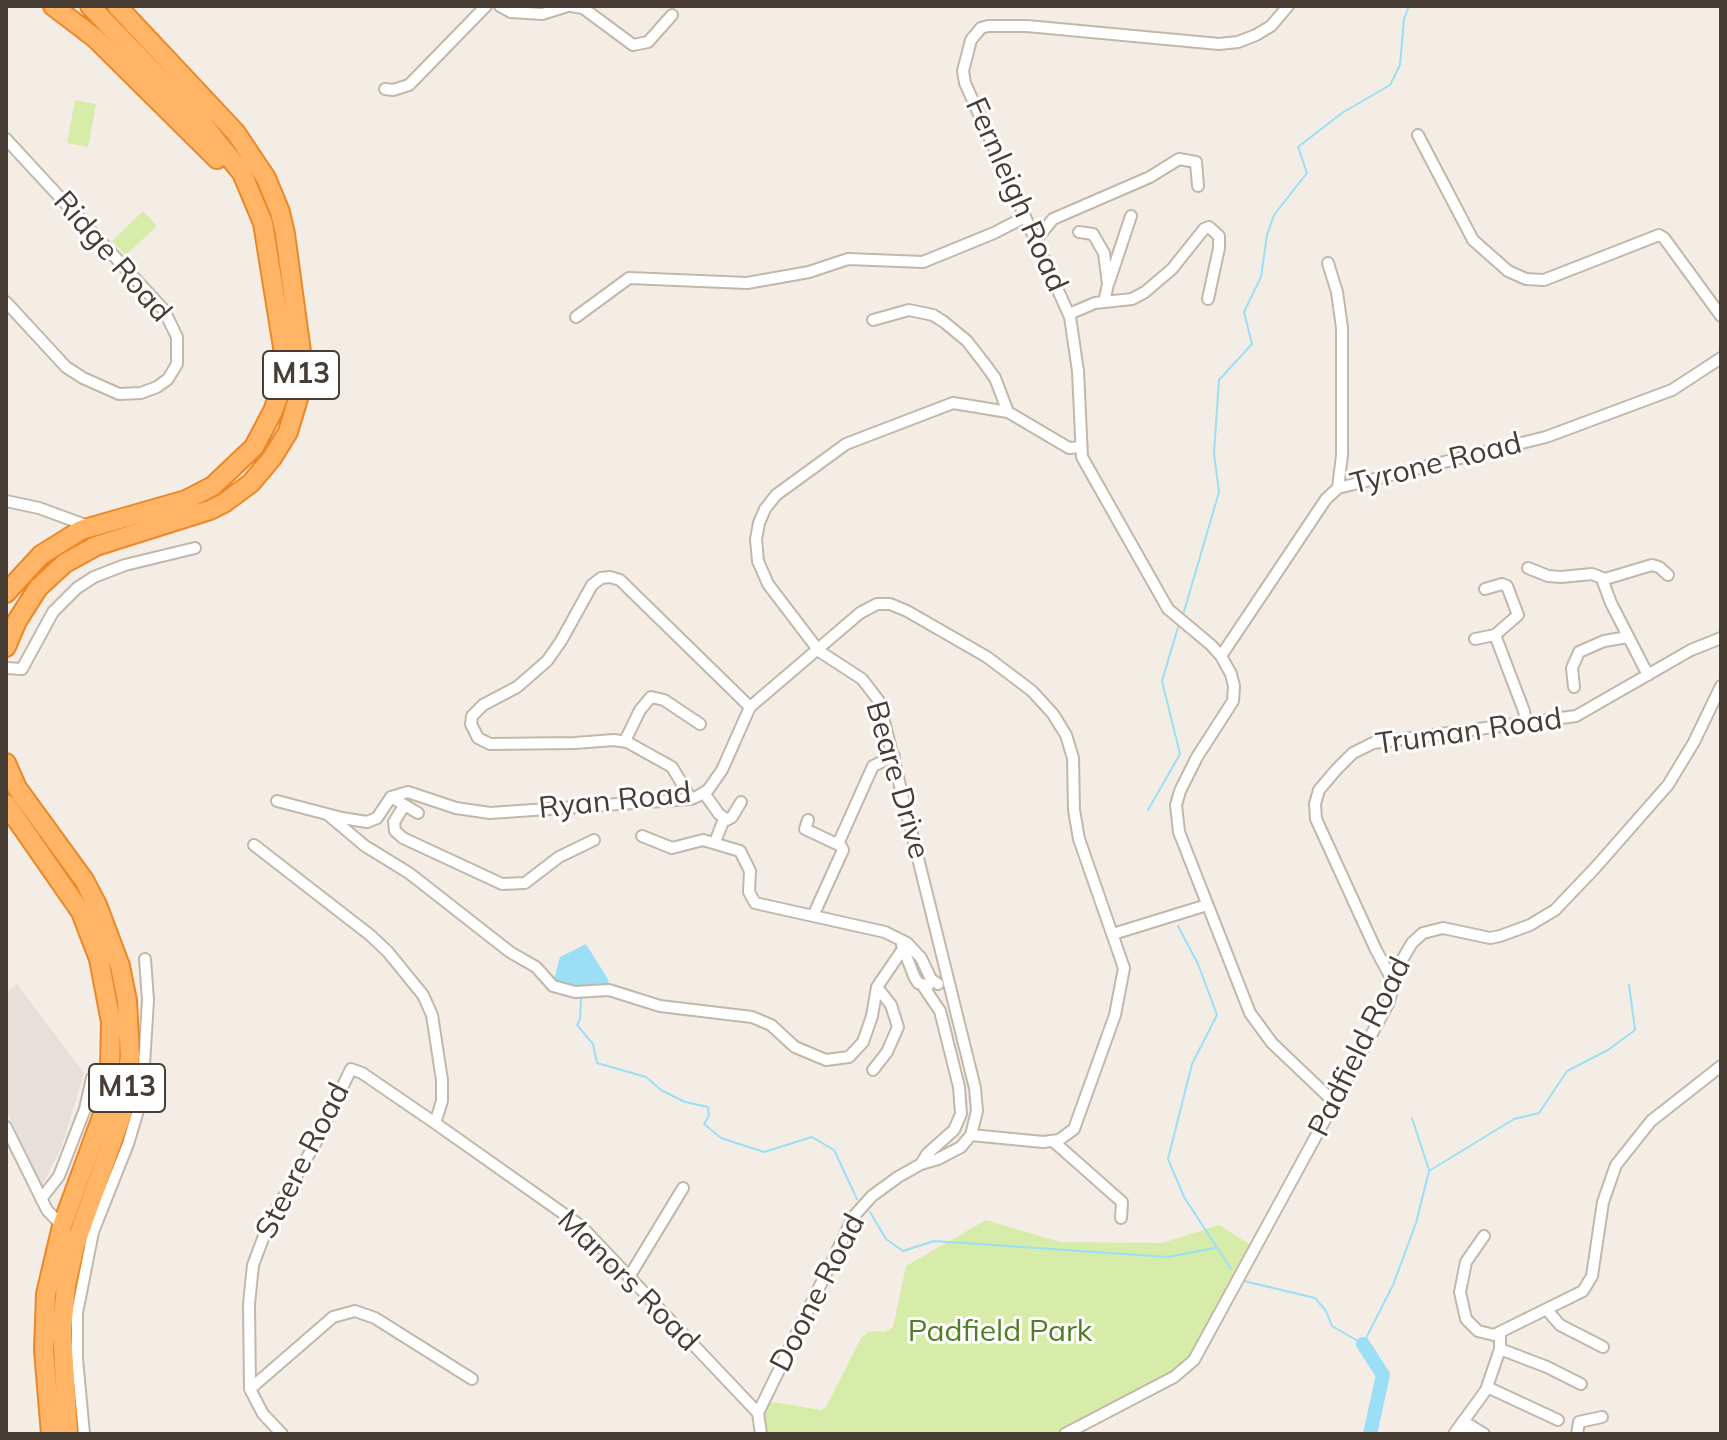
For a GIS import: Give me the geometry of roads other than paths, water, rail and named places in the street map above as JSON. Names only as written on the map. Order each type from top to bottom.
[{"type":"highway","points":[[53,6],[95,38],[220,162],[248,205],[267,248]]},
{"type":"highway","name":"M13","points":[[6,593],[41,555],[89,527],[200,494],[229,474],[254,447],[278,401],[284,366],[263,223],[242,173],[226,150],[90,6]]},
{"type":"highway","name":"M13","points":[[6,647],[17,621],[38,588],[65,563],[108,541],[210,510],[251,483],[288,432],[300,392],[301,352],[285,234],[266,178],[236,133],[117,6]]},
{"type":"highway","name":"M13","points":[[6,763],[17,788],[84,880],[97,905],[120,966],[127,1001],[130,1056],[122,1114],[75,1245],[66,1285],[62,1331],[78,1431]]},
{"type":"highway","name":"M13","points":[[6,804],[81,912],[99,959],[109,1006],[112,1047],[106,1101],[50,1268],[43,1326],[51,1434]]},
{"type":"street","points":[[385,89],[409,85],[486,6]]},
{"type":"street","points":[[500,6],[511,12],[542,14],[569,6],[583,8],[633,45],[648,42],[672,15]]},
{"type":"street","name":"Fernleigh Road","points":[[1081,447],[1078,371],[1069,314],[965,83],[963,71],[971,40],[981,28],[1027,26],[1219,44],[1238,42],[1271,26],[1288,6]]},
{"type":"street","points":[[1418,135],[1473,240],[1508,271],[1526,279],[1544,280],[1659,235],[1721,316]]},
{"type":"street","name":"Ridge Road","points":[[6,139],[164,310],[177,337],[177,364],[168,379],[157,387],[141,393],[119,394],[66,367],[6,302]]},
{"type":"street","points":[[1035,241],[1053,219],[1161,172],[1179,159],[1196,162],[1198,186]]},
{"type":"street","points":[[1104,302],[1131,216]]},
{"type":"street","points":[[576,317],[629,278],[747,283],[809,272],[848,259],[923,262],[1025,217]]},
{"type":"street","points":[[1069,314],[1104,302],[1132,299],[1145,292],[1172,269],[1204,229],[1209,227],[1219,236],[1219,248],[1208,299]]},
{"type":"street","points":[[1079,232],[1093,234],[1099,243],[1104,253],[1108,284]]},
{"type":"street","points":[[1328,263],[1337,292],[1342,328],[1342,455],[1338,488]]},
{"type":"street","points":[[873,320],[909,310],[933,315],[944,322],[967,341],[995,378],[1008,412]]},
{"type":"street","name":"Tyrone Road","points":[[1221,656],[1326,499],[1338,488],[1546,437],[1663,394],[1721,358]]},
{"type":"street","points":[[971,1135],[1053,1141],[1068,1136],[1078,1121],[1115,1015],[1124,968],[1079,839],[1070,747],[1053,714],[1032,691],[987,657],[890,604],[867,608],[819,651],[760,571],[758,531],[765,509],[772,500],[846,444],[942,406],[959,403],[1008,412],[1069,448],[1081,447],[1082,457],[1168,609],[1221,656],[1231,674],[1233,701],[1191,767],[1176,805],[1179,832],[1244,1001],[1259,1028],[1335,1103]]},
{"type":"street","points":[[6,501],[26,503],[89,527]]},
{"type":"street","points":[[6,668],[22,669],[53,612],[77,588],[94,577],[125,565],[195,548]]},
{"type":"street","points":[[1528,568],[1548,576],[1592,574],[1602,579],[1652,565],[1668,575]]},
{"type":"street","points":[[691,799],[672,767],[625,741],[490,744],[478,738],[471,724],[472,716],[483,705],[517,687],[547,661],[592,585],[606,577],[620,580],[750,707]]},
{"type":"street","points":[[1602,579],[1648,675]]},
{"type":"street","points":[[1475,639],[1495,635],[1518,616],[1507,586],[1502,584],[1485,589]]},
{"type":"street","points":[[1495,635],[1527,724]]},
{"type":"street","name":"Truman Road","points":[[1574,687],[1573,661],[1579,652],[1604,641],[1628,637]]},
{"type":"street","name":"Truman Road","points":[[1395,985],[1316,819],[1315,804],[1319,790],[1353,753],[1373,743],[1576,716],[1691,650],[1721,638]]},
{"type":"street","name":"Ryan Road","points":[[391,797],[408,792],[456,808],[490,813],[691,799],[704,793],[722,770],[750,707],[819,651]]},
{"type":"street","name":"Beare Drive","points":[[819,651],[851,670],[872,689],[879,701],[975,1088],[977,1111],[971,1135]]},
{"type":"street","name":"Padfield Road","points":[[1065,1434],[1174,1377],[1194,1360],[1388,1004],[1403,956],[1412,943],[1423,933],[1443,928],[1490,938],[1500,936],[1530,925],[1564,901],[1668,785],[1694,742],[1721,686]]},
{"type":"street","points":[[625,741],[640,710],[651,697],[664,700],[700,724]]},
{"type":"street","points":[[838,844],[873,766],[894,756]]},
{"type":"street","points":[[704,793],[724,819]]},
{"type":"street","points":[[277,801],[367,822],[377,818],[391,797],[418,813]]},
{"type":"street","points":[[724,819],[732,817],[741,802]]},
{"type":"street","points":[[404,806],[394,822],[395,831],[403,838],[502,884],[525,883],[559,857],[594,840]]},
{"type":"street","points":[[327,814],[365,846],[409,873],[510,952],[536,967],[553,986],[563,991],[609,990],[660,1006],[752,1017],[771,1025],[795,1047],[815,1057],[834,1061],[849,1057],[863,1042],[870,1028],[877,987],[903,944]]},
{"type":"street","points":[[715,842],[724,819]]},
{"type":"street","points":[[808,820],[805,829],[842,847],[813,916]]},
{"type":"street","points":[[642,836],[672,848],[699,840],[740,851],[745,856],[751,875],[749,892],[755,903],[870,927],[903,944],[921,958],[931,979],[938,984]]},
{"type":"street","points":[[254,845],[388,952],[423,995],[432,1015],[441,1071],[442,1101],[435,1123]]},
{"type":"street","points":[[1113,934],[1207,905]]},
{"type":"street","points":[[903,944],[914,976],[940,1011],[959,1087],[961,1114],[954,1130],[927,1154],[921,1164]]},
{"type":"street","points":[[90,1434],[78,1431],[77,1313],[93,1232],[128,1144],[142,1097],[148,1000],[145,959]]},
{"type":"street","points":[[923,986],[949,980]]},
{"type":"street","points":[[873,1070],[887,1052],[898,1027],[891,1005],[877,987]]},
{"type":"street","points":[[1484,1236],[1464,1267],[1461,1305],[1469,1324],[1478,1331],[1488,1336],[1500,1333],[1587,1288],[1592,1276],[1603,1202],[1616,1165],[1651,1121],[1721,1066]]},
{"type":"street","name":"Manors Road","points":[[351,1069],[362,1073],[574,1221],[758,1413]]},
{"type":"street","name":"Steere Road","points":[[250,1389],[249,1304],[256,1252],[270,1220],[315,1144],[351,1069]]},
{"type":"street","points":[[41,1199],[53,1186],[64,1163],[85,1109],[92,1078]]},
{"type":"street","points":[[6,1127],[47,1210],[62,1226]]},
{"type":"street","name":"Doone Road","points":[[758,1413],[854,1216],[872,1196],[921,1164],[961,1147],[971,1135]]},
{"type":"street","points":[[1053,1141],[1122,1202],[1121,1218]]},
{"type":"street","points":[[629,1277],[683,1188]]},
{"type":"street","points":[[1547,1310],[1560,1325],[1603,1347]]},
{"type":"street","points":[[282,1434],[263,1414],[250,1389],[338,1314],[364,1312],[472,1379]]},
{"type":"street","points":[[1459,1427],[1487,1387],[1500,1349],[1500,1333]]},
{"type":"street","points":[[1500,1349],[1581,1384]]},
{"type":"street","points":[[1487,1387],[1536,1407],[1558,1420]]},
{"type":"street","points":[[758,1413],[761,1434]]},
{"type":"street","points":[[1577,1434],[1579,1422],[1602,1417]]},
{"type":"street","points":[[1459,1427],[1469,1434]]},
{"type":"street","points":[[1459,1427],[1484,1434]]},
{"type":"water","points":[[586,944],[609,981],[606,987],[572,988],[562,985],[554,979],[560,957]]},
{"type":"waterway","points":[[1183,615],[1219,492],[1214,453],[1219,380],[1252,344],[1244,312],[1261,277],[1267,235],[1274,215],[1307,173],[1298,147],[1342,113],[1390,85],[1400,65],[1404,19],[1409,6]]},
{"type":"waterway","points":[[1148,810],[1180,754],[1162,681],[1179,624]]},
{"type":"waterway","points":[[1178,926],[1198,964],[1217,1015],[1192,1064],[1168,1159],[1184,1197],[1231,1269]]},
{"type":"waterway","points":[[1244,1281],[1315,1298],[1326,1311],[1332,1326],[1363,1344],[1393,1285],[1416,1223],[1429,1171],[1514,1119],[1539,1113],[1567,1071],[1608,1050],[1635,1030],[1629,985]]},
{"type":"waterway","points":[[581,998],[577,1025],[593,1044],[597,1063],[646,1077],[661,1090],[685,1102],[708,1107],[709,1116],[704,1124],[721,1138],[764,1152],[812,1137],[834,1150],[857,1199]]},
{"type":"waterway","points":[[1412,1118],[1429,1170]]},
{"type":"waterway","points":[[870,1212],[886,1239],[903,1251],[934,1241],[1168,1257],[1215,1248]]},
{"type":"waterway","points":[[1363,1344],[1383,1375],[1370,1434]]},
{"type":"park label","name":"Padfield Park","points":[[1000,1332]]}]
